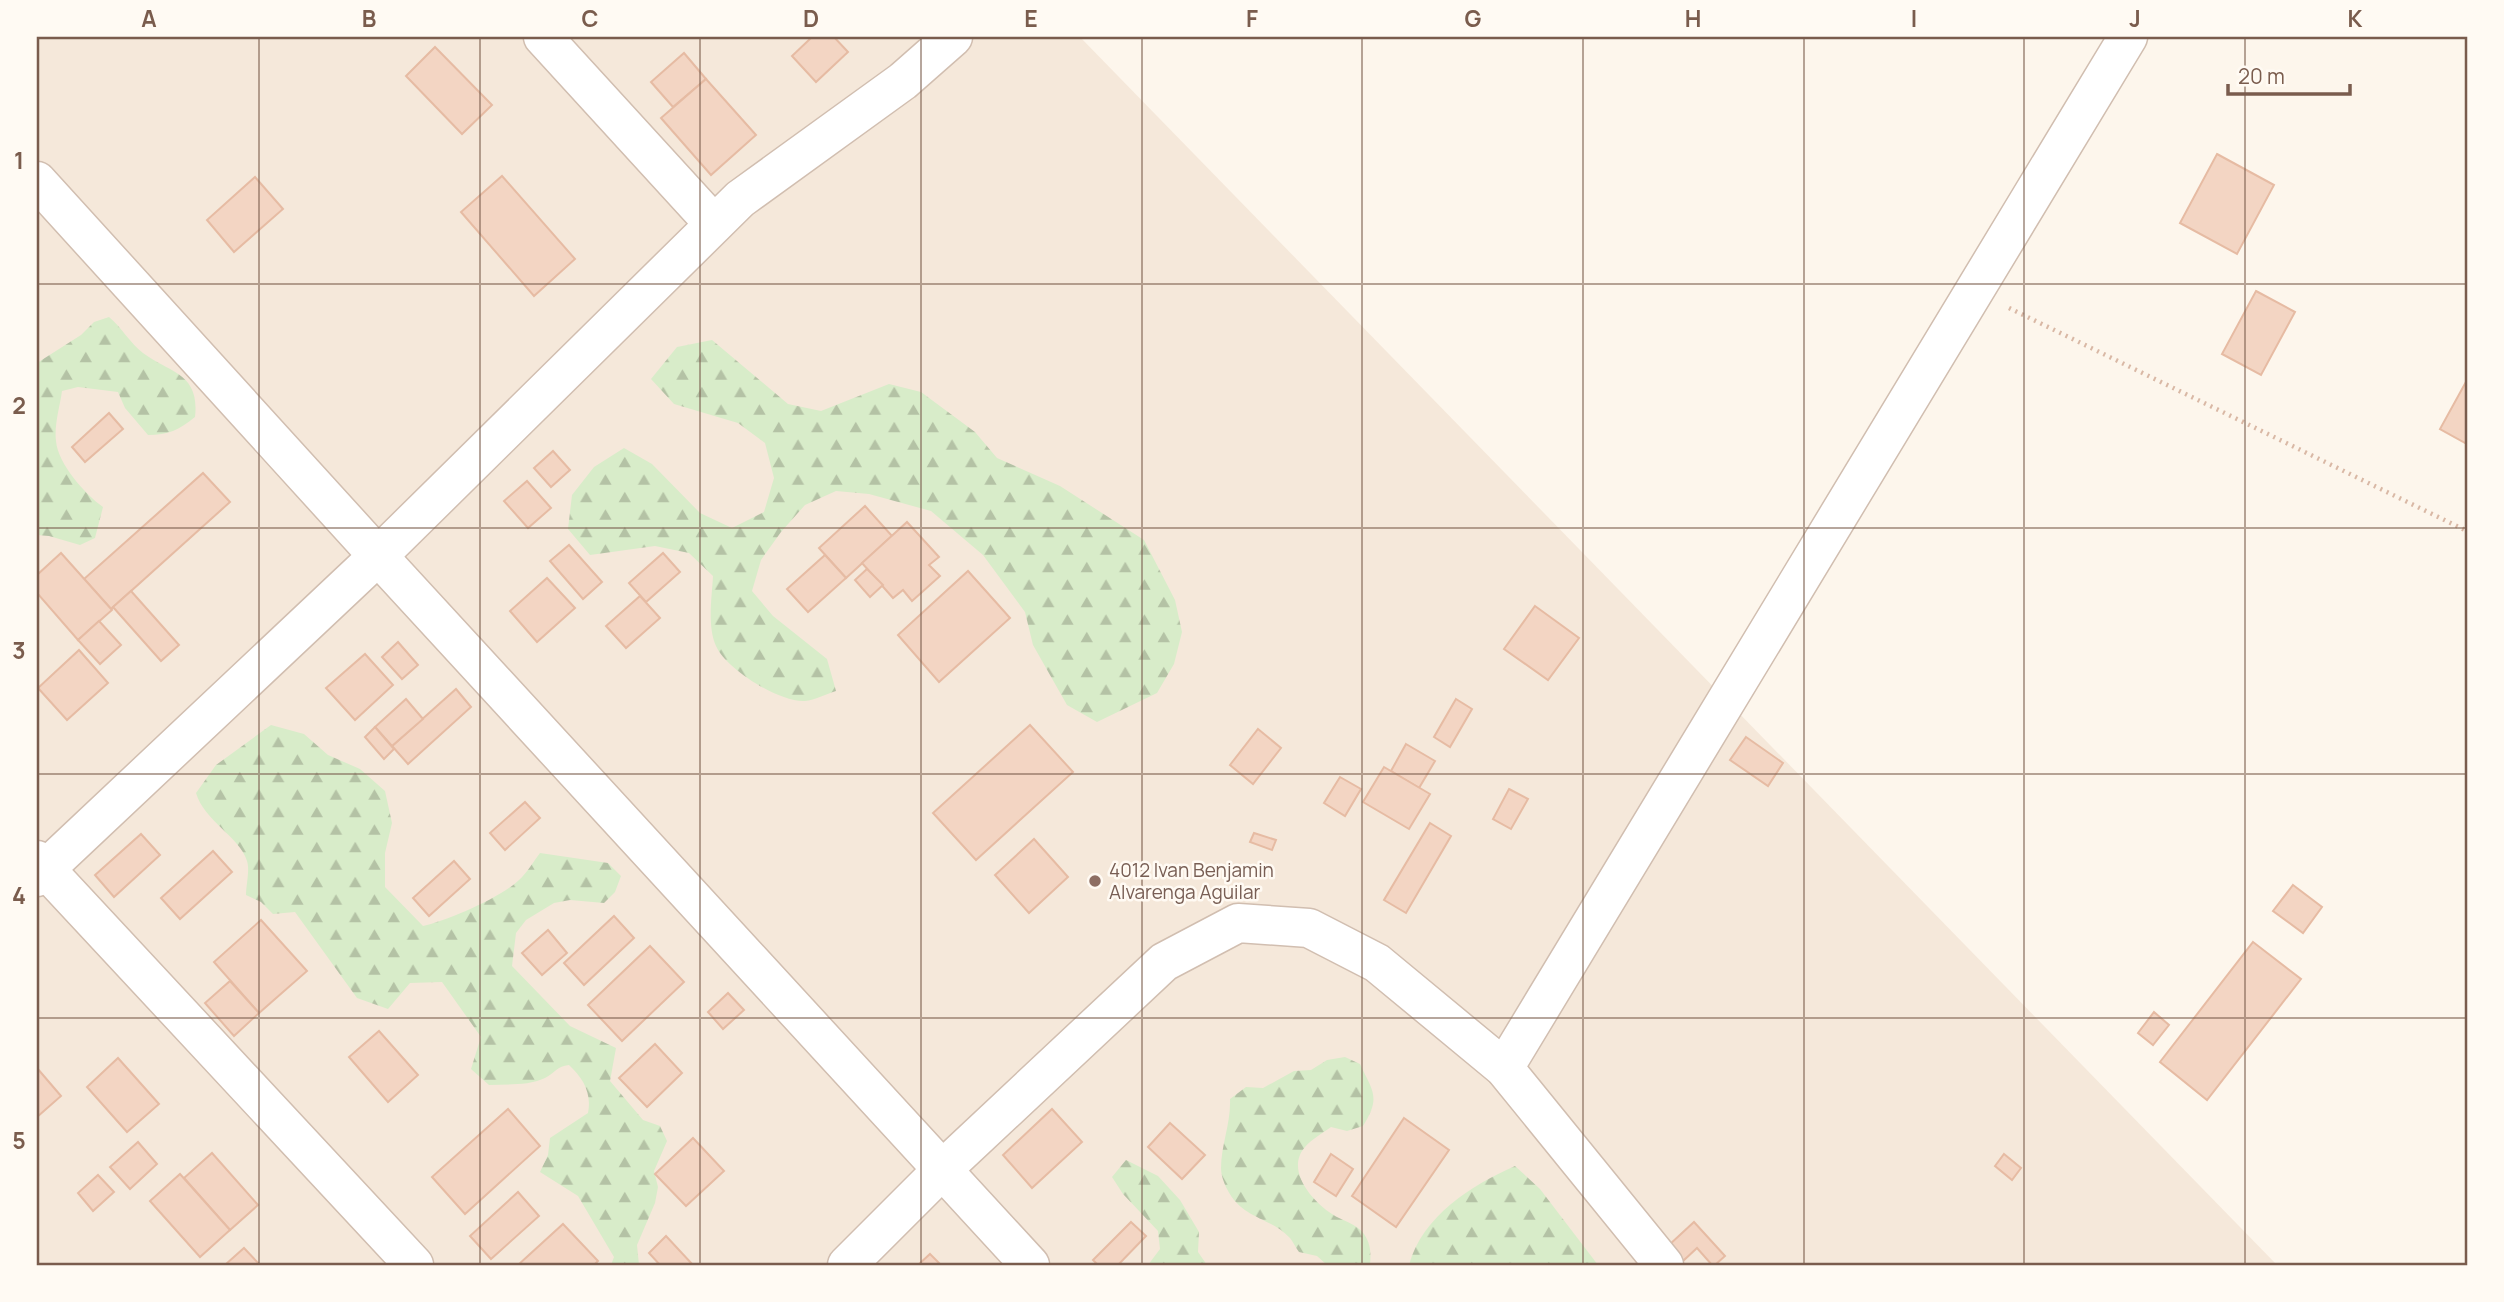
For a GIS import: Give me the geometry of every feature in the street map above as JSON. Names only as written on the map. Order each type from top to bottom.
[{"type":"street","points":[[543,37],[714,224]]},
{"type":"street","points":[[414,1265],[40,868],[377,556],[740,199],[903,81],[953,37]]},
{"type":"street","points":[[1503,1068],[2128,37]]},
{"type":"street","points":[[37,181],[377,556],[1030,1265]]},
{"type":"street","points":[[847,1265],[943,1169],[1164,962],[1238,923],[1309,928],[1377,963],[1503,1068],[1664,1265]]},
{"type":"path","points":[[1974,291],[2467,531]]},
{"type":"shaded area","points":[[37,37],[1080,37],[2277,1265],[37,1265]]},
{"type":"green space","points":[[109,317],[143,353],[173,370],[188,383],[193,391],[195,417],[173,431],[148,435],[125,408],[118,392],[78,387],[62,391],[56,429],[58,450],[74,478],[103,507],[95,538],[80,545],[37,535],[37,363],[81,335],[94,322]]},
{"type":"green space","points":[[712,340],[788,404],[821,411],[889,384],[921,392],[975,432],[997,458],[1060,486],[1144,540],[1175,600],[1182,632],[1174,664],[1157,693],[1097,722],[1067,705],[1033,645],[1025,612],[983,555],[931,511],[869,494],[836,491],[805,505],[761,560],[752,591],[773,616],[827,659],[836,691],[805,701],[768,691],[742,674],[722,655],[716,646],[712,630],[713,576],[689,553],[655,546],[590,555],[568,529],[572,495],[594,467],[624,448],[652,464],[700,513],[732,528],[764,512],[774,478],[765,443],[738,423],[674,404],[651,379],[677,347]]},
{"type":"green space","points":[[271,725],[304,734],[328,755],[360,769],[385,791],[392,823],[385,853],[385,887],[423,926],[459,914],[500,894],[522,877],[540,853],[608,863],[621,876],[615,892],[604,903],[570,900],[554,903],[526,920],[516,933],[512,966],[570,1026],[616,1048],[610,1081],[643,1120],[660,1126],[667,1141],[654,1171],[658,1187],[655,1203],[637,1245],[639,1265],[611,1265],[614,1257],[578,1196],[540,1172],[548,1155],[550,1138],[588,1113],[589,1099],[585,1086],[569,1065],[532,1082],[489,1085],[471,1069],[481,1037],[442,982],[410,983],[388,1009],[357,998],[295,912],[273,914],[261,902],[246,895],[248,869],[243,852],[206,812],[196,793],[216,765]]},
{"type":"green space","points":[[1345,1057],[1360,1064],[1371,1088],[1373,1101],[1369,1116],[1363,1126],[1347,1131],[1331,1127],[1318,1136],[1305,1147],[1300,1156],[1299,1175],[1309,1193],[1324,1208],[1361,1230],[1370,1249],[1370,1265],[1327,1265],[1317,1256],[1299,1252],[1282,1231],[1248,1212],[1233,1199],[1221,1171],[1230,1099],[1246,1087],[1263,1088],[1294,1071],[1311,1070],[1327,1060]]},
{"type":"green space","points":[[1126,1160],[1158,1176],[1180,1200],[1199,1232],[1198,1252],[1207,1265],[1148,1265],[1160,1249],[1158,1231],[1123,1194],[1112,1177]]},
{"type":"green space","points":[[1515,1166],[1540,1189],[1598,1265],[1409,1265],[1416,1247],[1437,1217],[1466,1193]]},
{"type":"building","points":[[812,37],[834,37],[848,52],[816,82],[792,56]]},
{"type":"building","points":[[435,47],[492,105],[462,134],[406,76]]},
{"type":"building","points":[[684,53],[706,79],[673,107],[651,82]]},
{"type":"building","points":[[706,79],[756,135],[711,175],[661,118]]},
{"type":"building","points":[[2217,154],[2274,185],[2237,254],[2180,223]]},
{"type":"building","points":[[502,176],[575,259],[534,296],[461,212]]},
{"type":"building","points":[[255,177],[283,209],[234,252],[207,220]]},
{"type":"building","points":[[2256,291],[2295,312],[2261,375],[2222,354]]},
{"type":"building","points":[[2467,380],[2467,444],[2440,429]]},
{"type":"building","points":[[109,413],[123,429],[85,462],[72,447]]},
{"type":"building","points":[[553,451],[570,470],[551,487],[534,468]]},
{"type":"building","points":[[203,473],[230,502],[111,609],[84,579]]},
{"type":"building","points":[[527,481],[551,508],[528,528],[504,501]]},
{"type":"building","points":[[865,506],[892,536],[846,578],[819,548]]},
{"type":"building","points":[[907,522],[939,557],[929,565],[940,576],[912,601],[903,590],[893,598],[862,563]]},
{"type":"building","points":[[569,545],[602,582],[583,599],[550,561]]},
{"type":"building","points":[[61,553],[112,610],[78,640],[37,593],[37,575]]},
{"type":"building","points":[[663,553],[680,572],[646,602],[629,583]]},
{"type":"building","points":[[825,555],[846,578],[808,612],[787,589]]},
{"type":"building","points":[[867,569],[883,585],[870,597],[855,580]]},
{"type":"building","points":[[968,571],[1010,618],[939,682],[898,635]]},
{"type":"building","points":[[547,578],[575,608],[537,642],[510,611]]},
{"type":"building","points":[[131,591],[179,645],[161,661],[113,607]]},
{"type":"building","points":[[640,596],[660,618],[626,648],[606,626]]},
{"type":"building","points":[[1535,606],[1579,638],[1548,680],[1504,649]]},
{"type":"building","points":[[99,621],[121,645],[100,664],[78,640]]},
{"type":"building","points":[[398,642],[418,665],[402,679],[382,657]]},
{"type":"building","points":[[79,650],[108,683],[67,720],[38,688]]},
{"type":"building","points":[[365,654],[393,685],[355,720],[326,688]]},
{"type":"building","points":[[456,689],[471,707],[408,764],[392,746]]},
{"type":"building","points":[[406,699],[423,719],[392,746],[375,727]]},
{"type":"building","points":[[1456,699],[1472,709],[1450,747],[1434,737]]},
{"type":"building","points":[[1030,725],[1073,772],[976,860],[933,813]]},
{"type":"building","points":[[375,727],[394,749],[384,759],[365,737]]},
{"type":"building","points":[[1258,729],[1281,748],[1253,784],[1230,765]]},
{"type":"building","points":[[1746,737],[1783,763],[1768,786],[1730,760]]},
{"type":"building","points":[[1406,744],[1435,761],[1419,788],[1391,771]]},
{"type":"building","points":[[1384,767],[1430,794],[1409,829],[1363,802]]},
{"type":"building","points":[[1340,777],[1361,789],[1345,816],[1324,803]]},
{"type":"building","points":[[1509,789],[1528,799],[1511,829],[1493,819]]},
{"type":"building","points":[[525,802],[540,818],[505,850],[490,833]]},
{"type":"building","points":[[1430,823],[1451,836],[1406,913],[1384,900]]},
{"type":"building","points":[[1254,833],[1276,840],[1272,850],[1250,842]]},
{"type":"building","points":[[141,834],[160,855],[114,897],[95,875]]},
{"type":"building","points":[[1034,839],[1068,877],[1029,913],[995,875]]},
{"type":"building","points":[[213,851],[232,872],[180,919],[161,898]]},
{"type":"building","points":[[454,861],[470,879],[429,916],[413,898]]},
{"type":"building","points":[[2293,885],[2322,907],[2303,933],[2273,911]]},
{"type":"building","points":[[614,916],[634,938],[584,985],[564,963]]},
{"type":"building","points":[[261,920],[307,971],[259,1013],[214,962]]},
{"type":"building","points":[[548,930],[567,953],[542,975],[522,953]]},
{"type":"building","points":[[2253,942],[2301,979],[2207,1100],[2160,1062]]},
{"type":"building","points":[[650,946],[684,982],[622,1041],[588,1005]]},
{"type":"building","points":[[230,981],[259,1013],[234,1036],[205,1003]]},
{"type":"building","points":[[728,993],[744,1010],[723,1029],[708,1012]]},
{"type":"building","points":[[2154,1012],[2169,1025],[2153,1045],[2138,1033]]},
{"type":"building","points":[[379,1031],[418,1075],[388,1102],[349,1057]]},
{"type":"building","points":[[655,1044],[682,1073],[647,1107],[619,1078]]},
{"type":"building","points":[[118,1058],[159,1104],[127,1132],[87,1087]]},
{"type":"building","points":[[37,1068],[61,1096],[37,1117]]},
{"type":"building","points":[[508,1109],[540,1146],[465,1214],[432,1177]]},
{"type":"building","points":[[1052,1109],[1082,1142],[1032,1188],[1003,1155]]},
{"type":"building","points":[[1404,1118],[1449,1150],[1396,1227],[1352,1196]]},
{"type":"building","points":[[1170,1123],[1205,1155],[1182,1179],[1148,1147]]},
{"type":"building","points":[[693,1138],[724,1171],[686,1206],[655,1174]]},
{"type":"building","points":[[138,1142],[157,1164],[130,1189],[110,1167]]},
{"type":"building","points":[[212,1153],[258,1205],[230,1230],[184,1178]]},
{"type":"building","points":[[1331,1154],[1353,1169],[1336,1196],[1314,1182]]},
{"type":"building","points":[[2004,1154],[2021,1168],[2012,1180],[1995,1166]]},
{"type":"building","points":[[180,1174],[230,1230],[200,1257],[150,1201]]},
{"type":"building","points":[[98,1175],[114,1192],[93,1211],[78,1193]]},
{"type":"building","points":[[518,1192],[539,1216],[491,1259],[470,1236]]},
{"type":"building","points":[[1131,1222],[1146,1236],[1118,1265],[1098,1265],[1093,1260]]},
{"type":"building","points":[[1694,1222],[1725,1256],[1715,1265],[1697,1248],[1683,1261],[1669,1245]]},
{"type":"building","points":[[563,1224],[598,1261],[594,1265],[518,1265]]},
{"type":"building","points":[[666,1236],[693,1265],[660,1265],[649,1253]]},
{"type":"building","points":[[244,1248],[260,1265],[226,1264]]},
{"type":"building","points":[[930,1254],[941,1265],[918,1265]]},
{"type":"place","name":"4012 Ivan Benjamin Alvarenga Aguilar","points":[[1095,881]]}]
